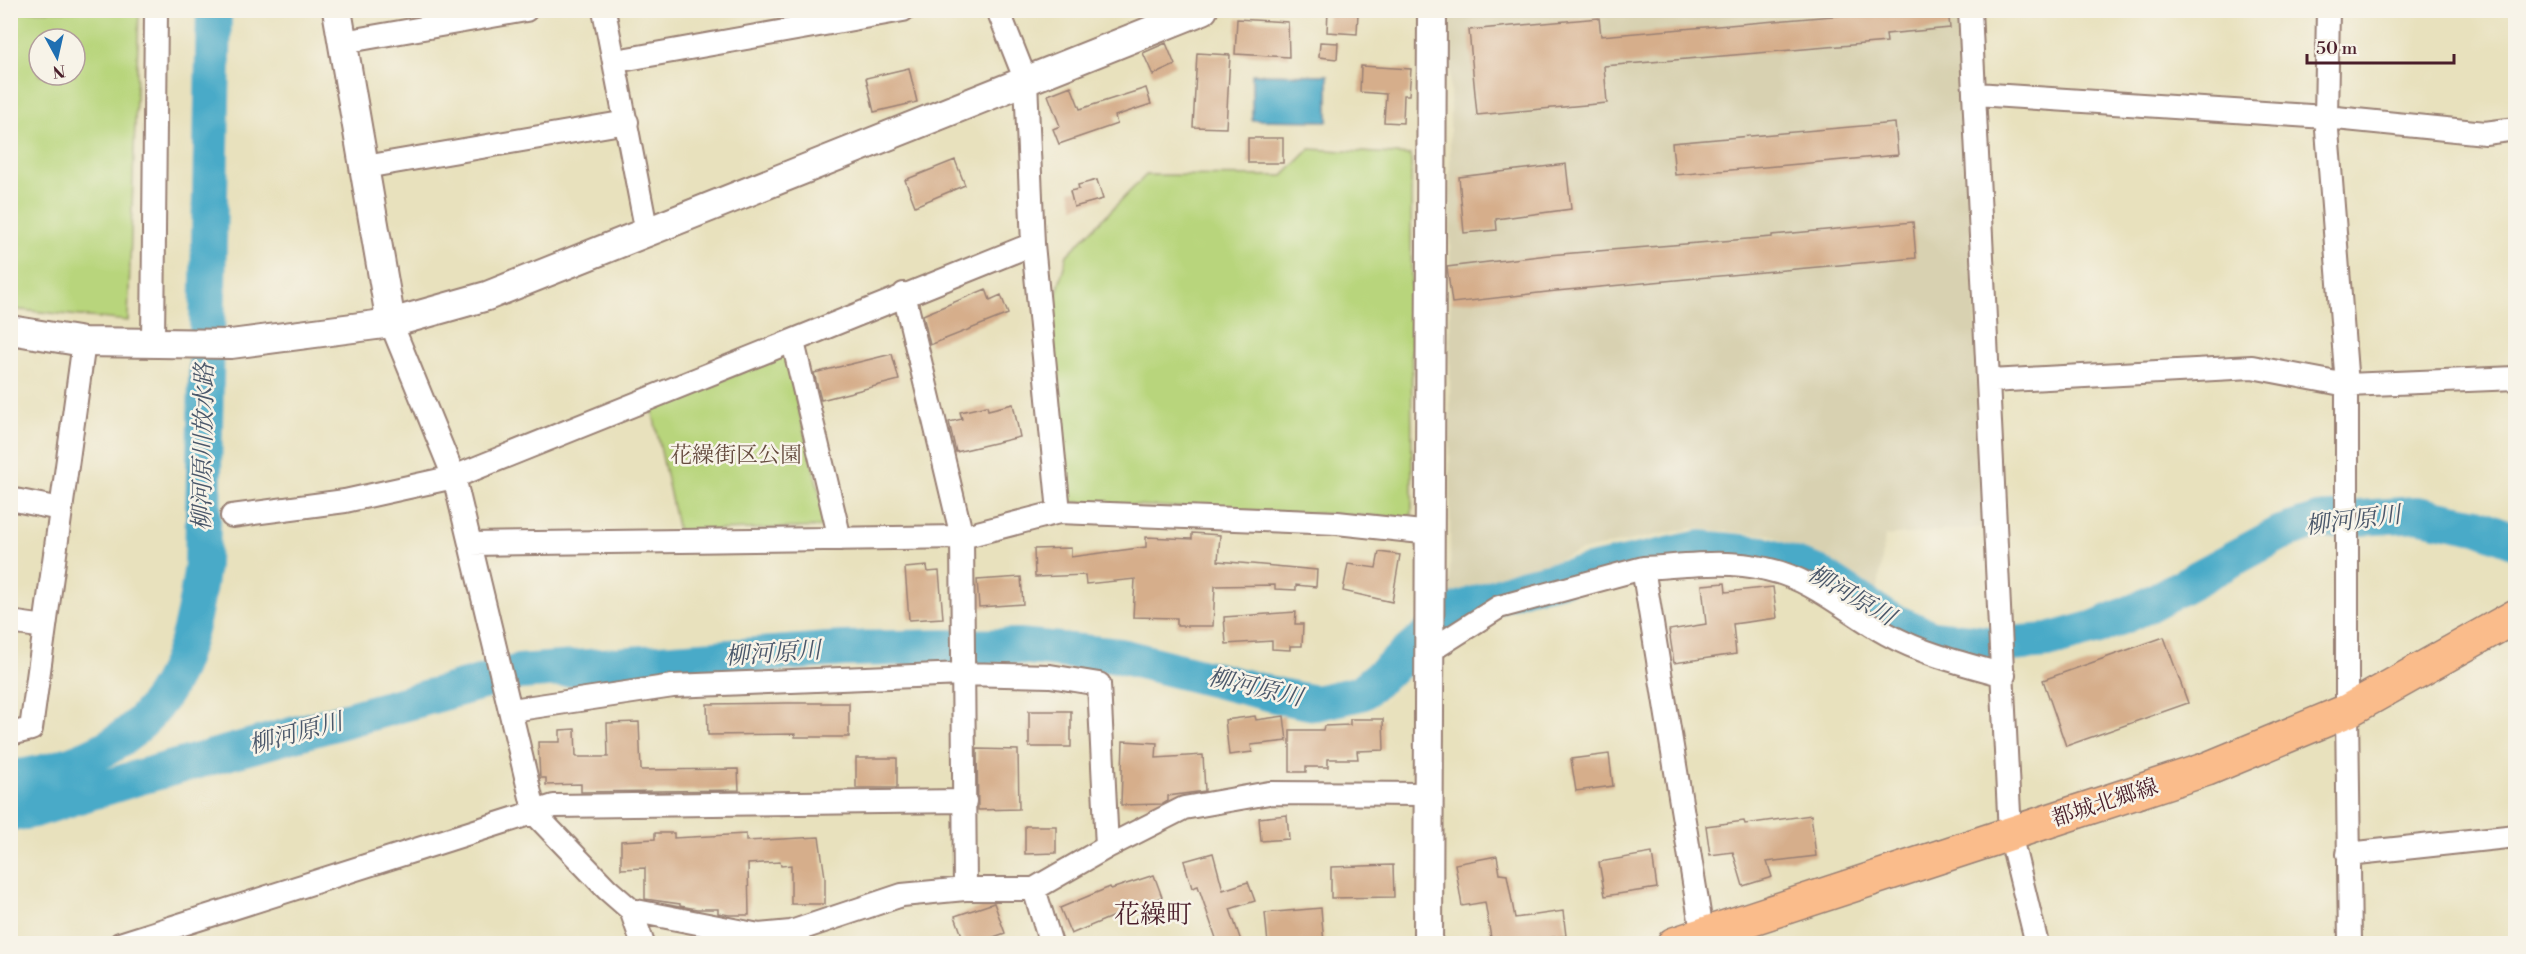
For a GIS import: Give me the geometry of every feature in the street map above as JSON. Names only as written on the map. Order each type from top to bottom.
[{"type":"main road","name":"都城北郷線","points":[[1694,941],[2207,769],[2347,711],[2516,615]]},
{"type":"street","points":[[153,342],[156,10]]},
{"type":"street","points":[[337,10],[391,323],[454,477],[511,704],[535,814],[607,889],[632,910],[759,935],[791,932],[902,895],[965,889],[1034,889],[1107,847],[1184,808],[1269,793],[1429,794]]},
{"type":"street","points":[[343,42],[526,10]]},
{"type":"street","points":[[604,10],[616,61],[647,233]]},
{"type":"street","points":[[616,61],[903,10]]},
{"type":"street","points":[[998,10],[1026,81],[1033,244],[1059,512]]},
{"type":"street","points":[[10,330],[84,342],[231,344],[391,323],[487,296],[1203,10]]},
{"type":"street","points":[[1428,944],[1432,10]]},
{"type":"street","points":[[1970,10],[1990,381],[2010,834],[2037,944]]},
{"type":"street","points":[[2328,10],[2326,117],[2347,385],[2350,944]]},
{"type":"street","points":[[1976,94],[2326,117],[2485,133],[2516,129]]},
{"type":"street","points":[[365,167],[627,122]]},
{"type":"street","points":[[232,516],[345,501],[454,477],[1033,244]]},
{"type":"street","points":[[904,294],[962,537],[965,889]]},
{"type":"street","points":[[10,734],[31,729],[84,342]]},
{"type":"street","points":[[793,342],[840,539]]},
{"type":"street","points":[[1990,381],[2252,367],[2347,385],[2516,378]]},
{"type":"street","points":[[10,499],[60,509]]},
{"type":"street","points":[[471,543],[962,537],[1059,512],[1337,523],[1431,533]]},
{"type":"street","points":[[1430,651],[1499,607],[1643,568],[1725,563],[1767,569],[1811,584],[1888,634],[1947,659],[2003,666]]},
{"type":"street","points":[[1643,568],[1694,941]]},
{"type":"street","points":[[10,622],[45,627]]},
{"type":"street","points":[[511,704],[673,686],[963,670],[1050,676],[1099,684],[1107,847]]},
{"type":"street","points":[[120,944],[535,814],[554,806],[964,801]]},
{"type":"street","points":[[2348,854],[2516,836]]},
{"type":"street","points":[[1034,889],[1051,944]]},
{"type":"street","points":[[632,910],[643,944]]},
{"type":"shaded area","points":[[1450,11],[1961,11],[1986,527],[1885,536],[1877,597],[1772,535],[1692,528],[1580,551],[1450,600]]},
{"type":"green space","points":[[10,11],[139,11],[128,321],[11,309]]},
{"type":"green space","points":[[1310,149],[1411,155],[1412,514],[1408,518],[1068,502],[1051,315],[1067,255],[1146,175],[1283,176]]},
{"type":"green space","name":"花繰街区公園","points":[[785,354],[828,527],[678,531],[652,409]]},
{"type":"water","points":[[1252,74],[1328,75],[1328,121],[1252,120]]},
{"type":"building","points":[[1328,10],[1358,12],[1357,34],[1327,32]]},
{"type":"building","points":[[1903,10],[1948,10],[1950,28],[1886,34],[1887,42],[1604,66],[1607,103],[1477,115],[1469,30],[1599,18],[1601,36]]},
{"type":"building","points":[[1237,19],[1288,22],[1289,57],[1235,54]]},
{"type":"building","points":[[1320,42],[1338,43],[1337,59],[1319,57]]},
{"type":"building","points":[[1166,43],[1175,65],[1153,75],[1143,53]]},
{"type":"building","points":[[1197,53],[1230,55],[1226,128],[1193,127]]},
{"type":"building","points":[[1361,66],[1411,69],[1409,95],[1404,95],[1403,123],[1384,122],[1386,94],[1360,92]]},
{"type":"building","points":[[909,68],[917,102],[874,112],[866,78]]},
{"type":"building","points":[[1071,86],[1080,109],[1146,88],[1151,104],[1115,116],[1117,124],[1059,144],[1053,129],[1060,126],[1048,95]]},
{"type":"building","points":[[1895,123],[1898,155],[1675,175],[1672,143]]},
{"type":"building","points":[[1248,138],[1283,138],[1283,163],[1248,163]]},
{"type":"building","points":[[955,160],[965,185],[915,206],[905,180]]},
{"type":"building","points":[[1566,164],[1571,209],[1496,219],[1497,230],[1464,233],[1459,177]]},
{"type":"building","points":[[1097,180],[1103,199],[1074,207],[1070,191],[1079,189],[1078,185]]},
{"type":"building","points":[[1913,222],[1916,258],[1556,291],[1452,303],[1447,267],[1548,255],[1772,237],[1772,235]]},
{"type":"building","points":[[986,289],[990,300],[1001,295],[1008,314],[930,345],[923,315]]},
{"type":"building","points":[[892,354],[899,380],[821,400],[814,373]]},
{"type":"building","points":[[1013,404],[1020,437],[956,452],[949,422],[962,419],[960,412],[987,406],[988,410]]},
{"type":"building","points":[[1192,533],[1220,535],[1218,561],[1317,570],[1316,587],[1296,585],[1296,590],[1275,589],[1275,585],[1215,586],[1213,626],[1177,626],[1177,618],[1133,617],[1135,579],[1086,584],[1085,575],[1035,577],[1034,549],[1071,548],[1071,557],[1146,547],[1146,537],[1192,539]]},
{"type":"building","points":[[1379,552],[1400,555],[1392,602],[1343,591],[1348,564],[1376,568]]},
{"type":"building","points":[[927,566],[928,572],[939,571],[943,618],[909,620],[905,568]]},
{"type":"building","points":[[1021,577],[1023,604],[979,607],[977,580]]},
{"type":"building","points":[[1725,583],[1726,592],[1773,587],[1777,618],[1733,624],[1736,654],[1674,663],[1669,630],[1706,624],[1702,585]]},
{"type":"building","points":[[1296,612],[1295,624],[1303,624],[1302,646],[1290,646],[1290,650],[1272,649],[1272,641],[1226,644],[1224,617]]},
{"type":"building","points":[[2164,637],[2188,703],[2066,746],[2043,680]]},
{"type":"building","points":[[849,703],[849,737],[795,737],[795,734],[708,735],[707,704]]},
{"type":"building","points":[[1029,711],[1071,711],[1071,747],[1029,747]]},
{"type":"building","points":[[1255,716],[1256,720],[1284,716],[1287,741],[1251,745],[1252,752],[1229,755],[1225,720]]},
{"type":"building","points":[[1350,719],[1383,719],[1384,750],[1357,751],[1358,759],[1328,759],[1328,767],[1306,767],[1306,772],[1290,772],[1290,730],[1323,730],[1324,726],[1350,725]]},
{"type":"building","points":[[639,722],[641,770],[738,769],[739,790],[581,792],[581,784],[546,785],[546,778],[540,778],[538,742],[560,742],[560,730],[575,729],[576,757],[608,757],[607,723]]},
{"type":"building","points":[[1123,741],[1157,743],[1156,758],[1203,755],[1205,791],[1168,796],[1168,801],[1163,804],[1121,805]]},
{"type":"building","points":[[977,749],[1018,750],[1019,809],[978,810]]},
{"type":"building","points":[[1609,754],[1613,786],[1576,791],[1571,759]]},
{"type":"building","points":[[856,758],[897,758],[897,788],[856,788]]},
{"type":"building","points":[[1287,815],[1289,839],[1261,841],[1259,818]]},
{"type":"building","points":[[1811,815],[1816,856],[1767,862],[1772,877],[1743,886],[1733,852],[1710,855],[1706,826],[1744,821],[1745,824]]},
{"type":"building","points":[[1025,826],[1056,826],[1056,853],[1025,854]]},
{"type":"building","points":[[655,833],[674,833],[674,838],[746,834],[746,841],[819,837],[825,877],[825,904],[791,904],[791,865],[781,866],[780,862],[748,864],[749,915],[729,915],[718,913],[718,909],[697,909],[645,899],[645,868],[621,869],[621,841],[655,839]]},
{"type":"building","points":[[1213,853],[1223,890],[1248,882],[1255,901],[1230,909],[1242,944],[1218,944],[1198,886],[1192,888],[1184,861]]},
{"type":"building","points":[[1652,853],[1657,888],[1605,896],[1599,862]]},
{"type":"building","points":[[1497,856],[1500,874],[1507,875],[1515,918],[1563,911],[1566,936],[1492,944],[1485,902],[1462,906],[1455,864]]},
{"type":"building","points":[[1393,865],[1394,897],[1331,898],[1331,867]]},
{"type":"building","points":[[1154,875],[1162,897],[1120,911],[1121,913],[1071,934],[1060,908],[1110,887],[1111,889]]},
{"type":"building","points":[[994,903],[1005,933],[974,944],[965,944],[955,916]]},
{"type":"building","points":[[1321,908],[1324,944],[1268,944],[1265,913]]},
{"type":"waterway","name":"柳河原川放水路","points":[[10,778],[35,774],[73,763],[106,749],[132,731],[153,710],[169,685],[190,629],[202,564],[214,10]]},
{"type":"waterway","name":"柳河原川","points":[[10,792],[20,813],[34,810],[133,779],[519,672],[843,649],[1019,646],[1120,656],[1315,703],[1361,693],[1458,610],[1525,586],[1700,548],[1762,554],[1818,573],[1886,618],[1932,638],[1997,645],[2048,641],[2095,628],[2142,608],[2281,533],[2318,521],[2417,514],[2477,526],[2516,541]]},
{"type":"district","name":"花繰町","points":[[1153,915]]}]
